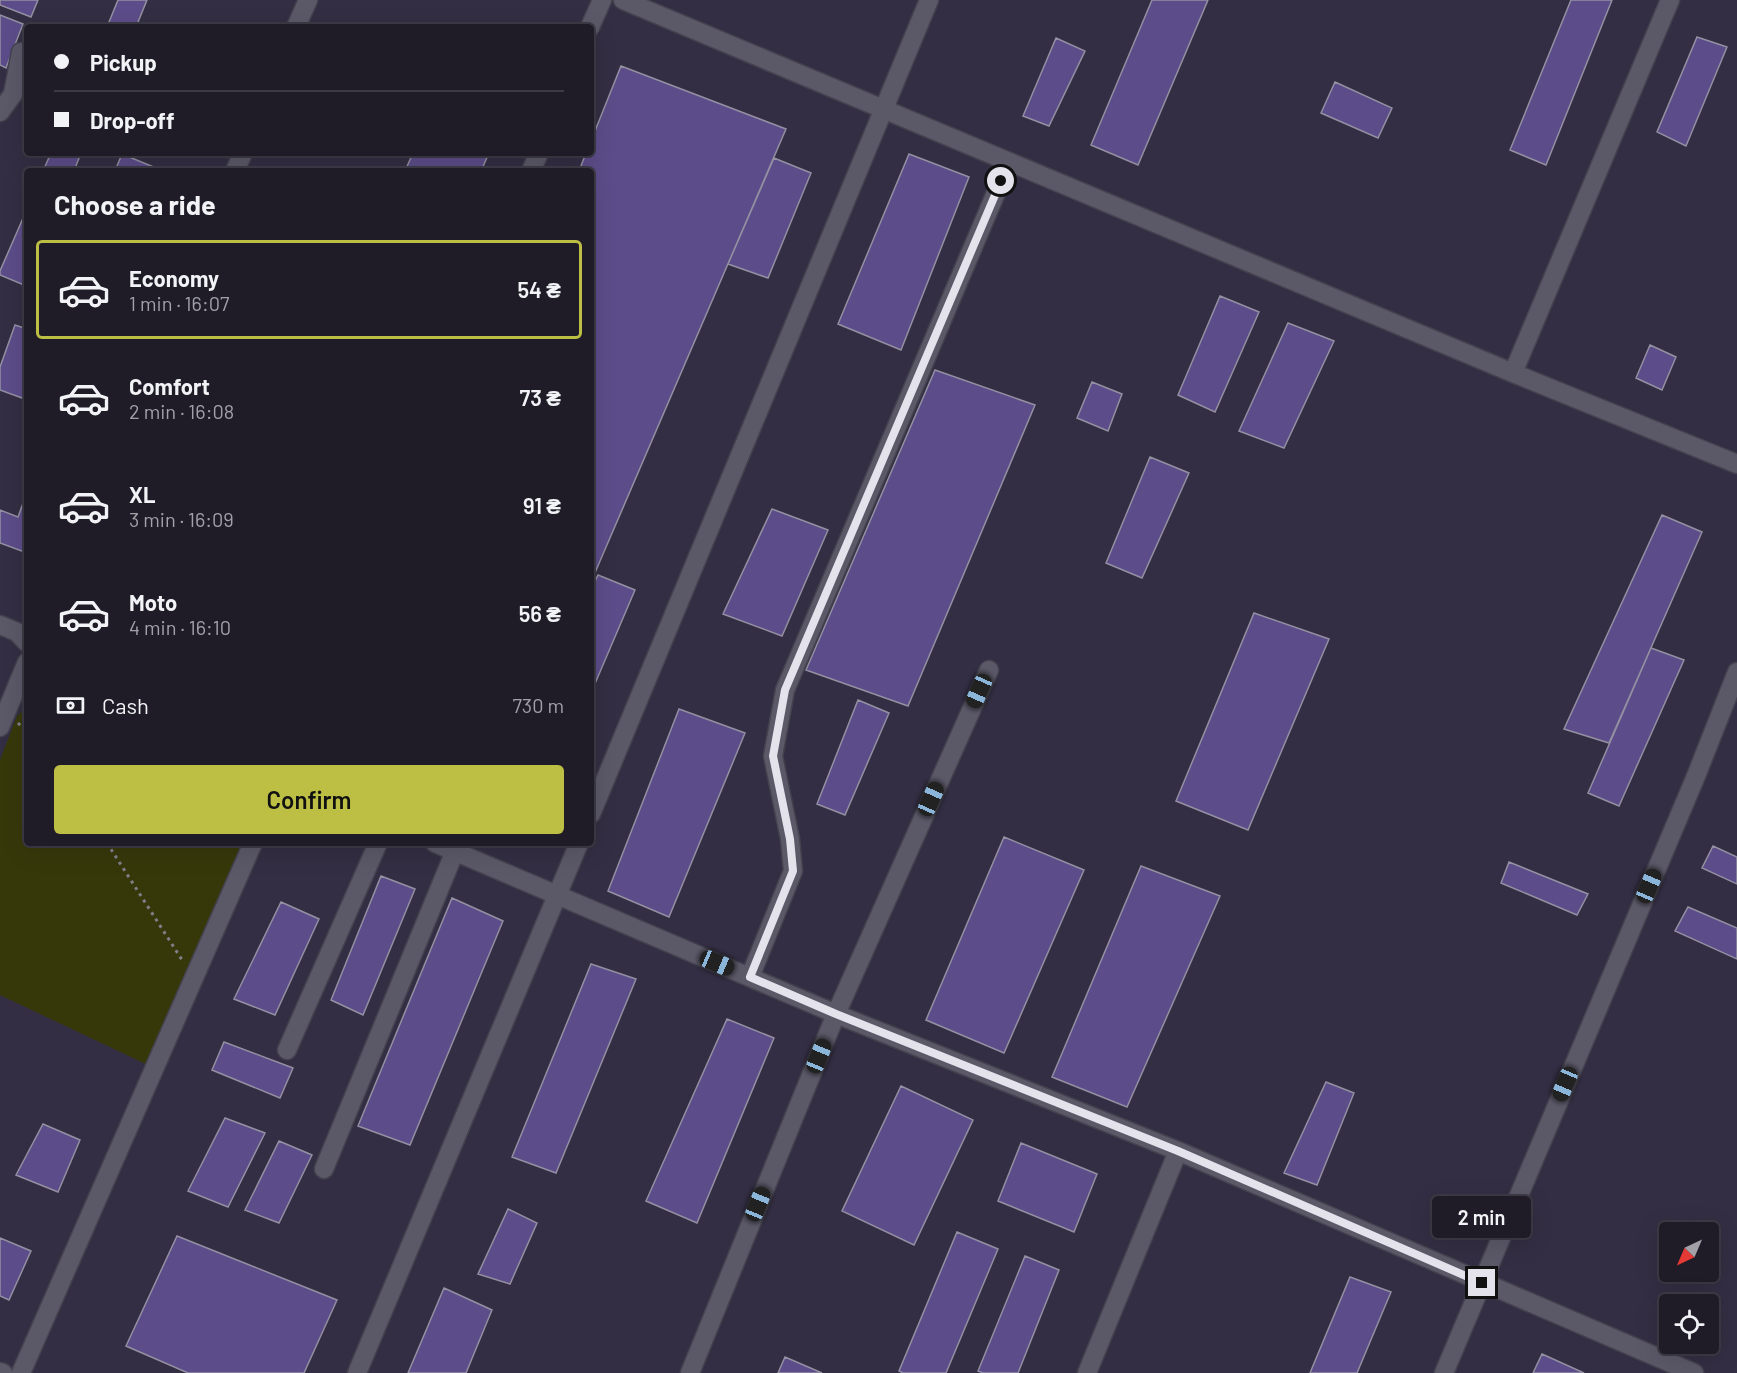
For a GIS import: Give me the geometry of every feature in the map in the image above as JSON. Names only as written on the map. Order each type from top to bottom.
[{"type":"lane","points":[[297,24],[308,0]]},
{"type":"lane","points":[[592,24],[602,0]]},
{"type":"lane","points":[[623,0],[1513,373],[1737,464]]},
{"type":"lane","points":[[594,807],[929,0]]},
{"type":"lane","points":[[1513,373],[1670,0]]},
{"type":"lane","points":[[0,112],[13,94],[21,52]]},
{"type":"lane","points":[[750,977],[793,871],[790,839],[773,756],[785,690],[1001,181]]},
{"type":"lane","points":[[0,625],[17,632],[24,640]]},
{"type":"lane","points":[[690,1373],[836,1014],[988,670]]},
{"type":"lane","points":[[0,728],[7,694],[24,671]]},
{"type":"lane","points":[[1444,1373],[1696,776],[1737,672]]},
{"type":"lane","points":[[21,1373],[252,846]]},
{"type":"lane","points":[[287,1050],[377,846]]},
{"type":"lane","points":[[442,846],[836,1014],[1178,1151],[1694,1373]]},
{"type":"lane","points":[[357,1373],[578,846]]},
{"type":"lane","points":[[324,1169],[455,851]]},
{"type":"lane","points":[[1087,1373],[1178,1151]]},
{"type":"path","points":[[109,846],[194,978]]},
{"type":"shaded area","points":[[0,0],[1737,0],[1737,1373],[0,1373]]},
{"type":"shaded area","points":[[24,710],[24,846],[244,846],[150,1066],[0,995],[0,760],[17,716]]},
{"type":"building","points":[[0,0],[38,0],[31,17],[0,5]]},
{"type":"building","points":[[118,0],[147,0],[137,24],[108,24]]},
{"type":"building","points":[[1152,0],[1208,0],[1138,165],[1091,145]]},
{"type":"building","points":[[1571,0],[1612,0],[1546,165],[1510,150]]},
{"type":"building","points":[[0,15],[23,24],[6,68],[0,65]]},
{"type":"building","points":[[1697,37],[1727,47],[1686,146],[1657,132]]},
{"type":"building","points":[[1056,38],[1085,51],[1049,126],[1023,116]]},
{"type":"building","points":[[621,66],[786,129],[594,575],[594,168],[580,168],[585,156],[594,156],[594,134]]},
{"type":"building","points":[[1335,82],[1392,108],[1378,138],[1321,113]]},
{"type":"building","points":[[909,154],[969,177],[901,350],[838,324]]},
{"type":"building","points":[[50,156],[80,156],[75,168],[44,168]]},
{"type":"building","points":[[121,156],[127,156],[156,168],[116,168]]},
{"type":"building","points":[[412,156],[488,156],[482,168],[406,168]]},
{"type":"building","points":[[774,158],[811,173],[768,278],[728,264]]},
{"type":"building","points":[[24,216],[24,285],[0,275]]},
{"type":"building","points":[[1220,296],[1259,312],[1215,412],[1178,395]]},
{"type":"building","points":[[1288,323],[1334,341],[1284,448],[1239,431]]},
{"type":"building","points":[[15,325],[24,328],[24,393],[22,398],[0,390],[0,367]]},
{"type":"building","points":[[1650,345],[1676,357],[1662,390],[1636,378]]},
{"type":"building","points":[[935,370],[1035,405],[908,706],[806,670]]},
{"type":"building","points":[[1092,382],[1122,394],[1108,431],[1077,418]]},
{"type":"building","points":[[1150,457],[1189,473],[1142,578],[1106,563]]},
{"type":"building","points":[[24,500],[24,552],[0,543],[0,510],[18,517]]},
{"type":"building","points":[[772,509],[828,530],[782,636],[723,614]]},
{"type":"building","points":[[1662,515],[1702,532],[1609,743],[1564,729]]},
{"type":"building","points":[[598,575],[635,590],[594,686],[594,584]]},
{"type":"building","points":[[1254,613],[1329,639],[1248,830],[1176,801]]},
{"type":"building","points":[[1651,648],[1684,660],[1619,806],[1588,793]]},
{"type":"building","points":[[858,700],[889,713],[845,815],[817,804]]},
{"type":"building","points":[[679,709],[745,733],[669,917],[608,891]]},
{"type":"building","points":[[1004,837],[1084,870],[1004,1053],[926,1020]]},
{"type":"building","points":[[1713,846],[1737,857],[1737,884],[1702,868]]},
{"type":"building","points":[[1509,862],[1588,894],[1577,915],[1501,883]]},
{"type":"building","points":[[1141,866],[1220,896],[1127,1107],[1052,1077]]},
{"type":"building","points":[[381,876],[415,889],[363,1015],[331,1000]]},
{"type":"building","points":[[452,898],[503,921],[410,1145],[358,1126]]},
{"type":"building","points":[[281,902],[319,919],[275,1015],[234,999]]},
{"type":"building","points":[[1688,907],[1737,928],[1737,959],[1675,931]]},
{"type":"building","points":[[591,964],[636,979],[556,1173],[512,1157]]},
{"type":"building","points":[[727,1019],[774,1038],[697,1223],[646,1201]]},
{"type":"building","points":[[224,1042],[293,1068],[280,1098],[212,1070]]},
{"type":"building","points":[[1326,1082],[1354,1093],[1317,1185],[1284,1173]]},
{"type":"building","points":[[901,1086],[973,1120],[914,1245],[842,1211]]},
{"type":"building","points":[[225,1118],[265,1133],[228,1207],[188,1191]]},
{"type":"building","points":[[43,1124],[80,1140],[58,1192],[16,1175]]},
{"type":"building","points":[[279,1141],[312,1155],[279,1223],[245,1210]]},
{"type":"building","points":[[1021,1143],[1097,1174],[1074,1232],[998,1201]]},
{"type":"building","points":[[508,1209],[537,1223],[510,1284],[478,1274]]},
{"type":"building","points":[[957,1232],[998,1249],[946,1373],[903,1373],[899,1371]]},
{"type":"building","points":[[177,1236],[337,1300],[304,1373],[188,1373],[126,1346]]},
{"type":"building","points":[[0,1238],[31,1251],[9,1300],[0,1296]]},
{"type":"building","points":[[1025,1256],[1059,1270],[1018,1373],[983,1373],[978,1371]]},
{"type":"building","points":[[1350,1277],[1391,1292],[1357,1373],[1310,1373]]},
{"type":"building","points":[[444,1288],[492,1310],[466,1373],[408,1373]]},
{"type":"building","points":[[1542,1354],[1584,1373],[1533,1373]]},
{"type":"building","points":[[785,1357],[822,1373],[778,1373]]},
{"type":"route","points":[[1001,181],[785,690],[773,756],[790,839],[793,871],[750,977],[836,1014],[1178,1151],[1482,1283]]}]
